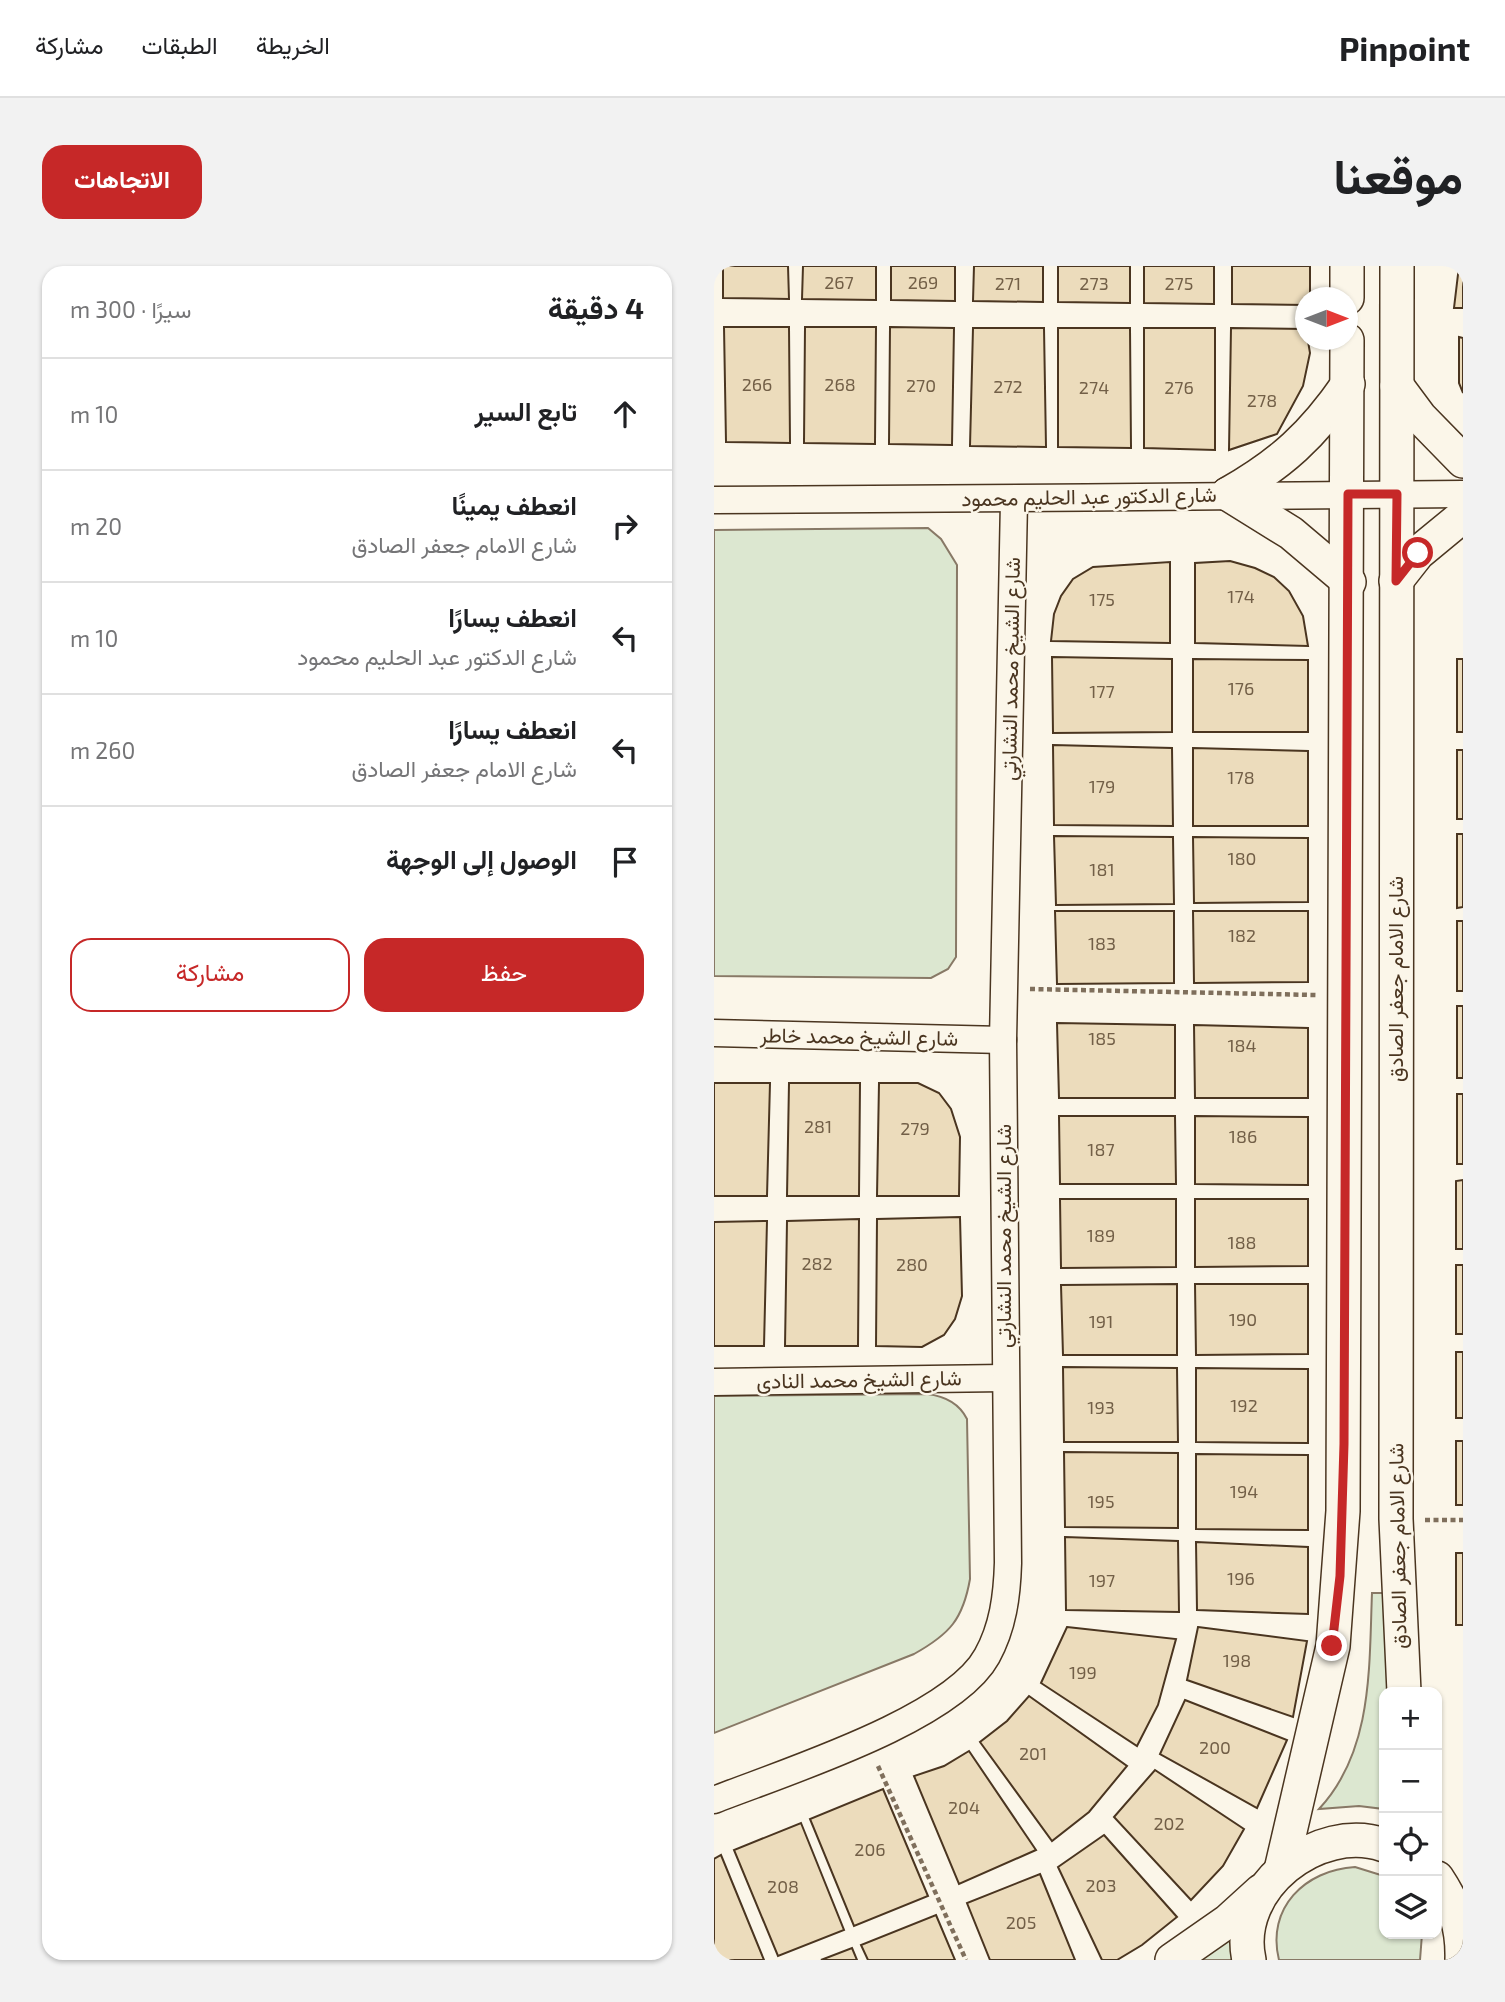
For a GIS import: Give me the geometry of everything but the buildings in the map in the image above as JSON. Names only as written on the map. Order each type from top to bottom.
[{"type":"street","points":[[1347,266],[1347,287]]},
{"type":"street","name":"شارع الامام جعفر الصادق","points":[[1397,266],[1396,1519],[1404,1687]]},
{"type":"street","points":[[1249,1960],[1252,1917],[1275,1877],[1332,1646],[1340,1576],[1344,1430],[1349,582],[1347,350]]},
{"type":"street","points":[[1348,384],[1324,418],[1296,448],[1264,474],[1228,494],[1291,533],[1349,582]]},
{"type":"street","points":[[1397,386],[1420,417],[1463,461]]},
{"type":"street","name":"شارع الدكتور عبد الحليم محمود","points":[[714,500],[1014,501],[1228,494],[1463,494]]},
{"type":"street","name":"شارع الشيخ محمد النشارتي","points":[[714,1800],[866,1740],[932,1706],[963,1684],[986,1659],[1000,1628],[1006,1598],[1008,1563],[1004,1378],[1003,1040],[1014,501]]},
{"type":"street","points":[[1396,581],[1418,553],[1463,516]]},
{"type":"street","name":"شارع الشيخ محمد خاطر","points":[[714,1033],[1003,1040]]},
{"type":"street","name":"شارع الشيخ محمد النادى","points":[[714,1382],[1004,1378]]},
{"type":"street","points":[[1172,1960],[1228,1921],[1275,1877],[1309,1850],[1341,1841],[1379,1843]]},
{"type":"street","points":[[1445,1889],[1463,1934],[1462,1960]]},
{"type":"path","points":[[1005,988],[1346,995]]},
{"type":"path","points":[[866,1740],[966,1960]]},
{"type":"green space","points":[[928,528],[941,539],[957,565],[956,957],[948,969],[931,978],[714,976],[714,530]]},
{"type":"green space","points":[[927,1394],[950,1401],[967,1419],[970,1579],[959,1615],[946,1632],[914,1654],[714,1733],[714,1396]]},
{"type":"green space","points":[[1372,1593],[1385,1593],[1389,1687],[1379,1687],[1379,1808],[1359,1806],[1319,1809],[1337,1786],[1359,1735],[1365,1707]]},
{"type":"green space","points":[[1355,1867],[1379,1874],[1379,1939],[1422,1939],[1420,1960],[1279,1960],[1276,1941],[1278,1924],[1293,1895],[1320,1875]]},
{"type":"green space","points":[[1231,1936],[1234,1960],[1194,1960]]},
{"type":"route","points":[[1332,1646],[1340,1576],[1344,1444],[1348,494],[1397,494],[1396,581],[1418,553]]}]
